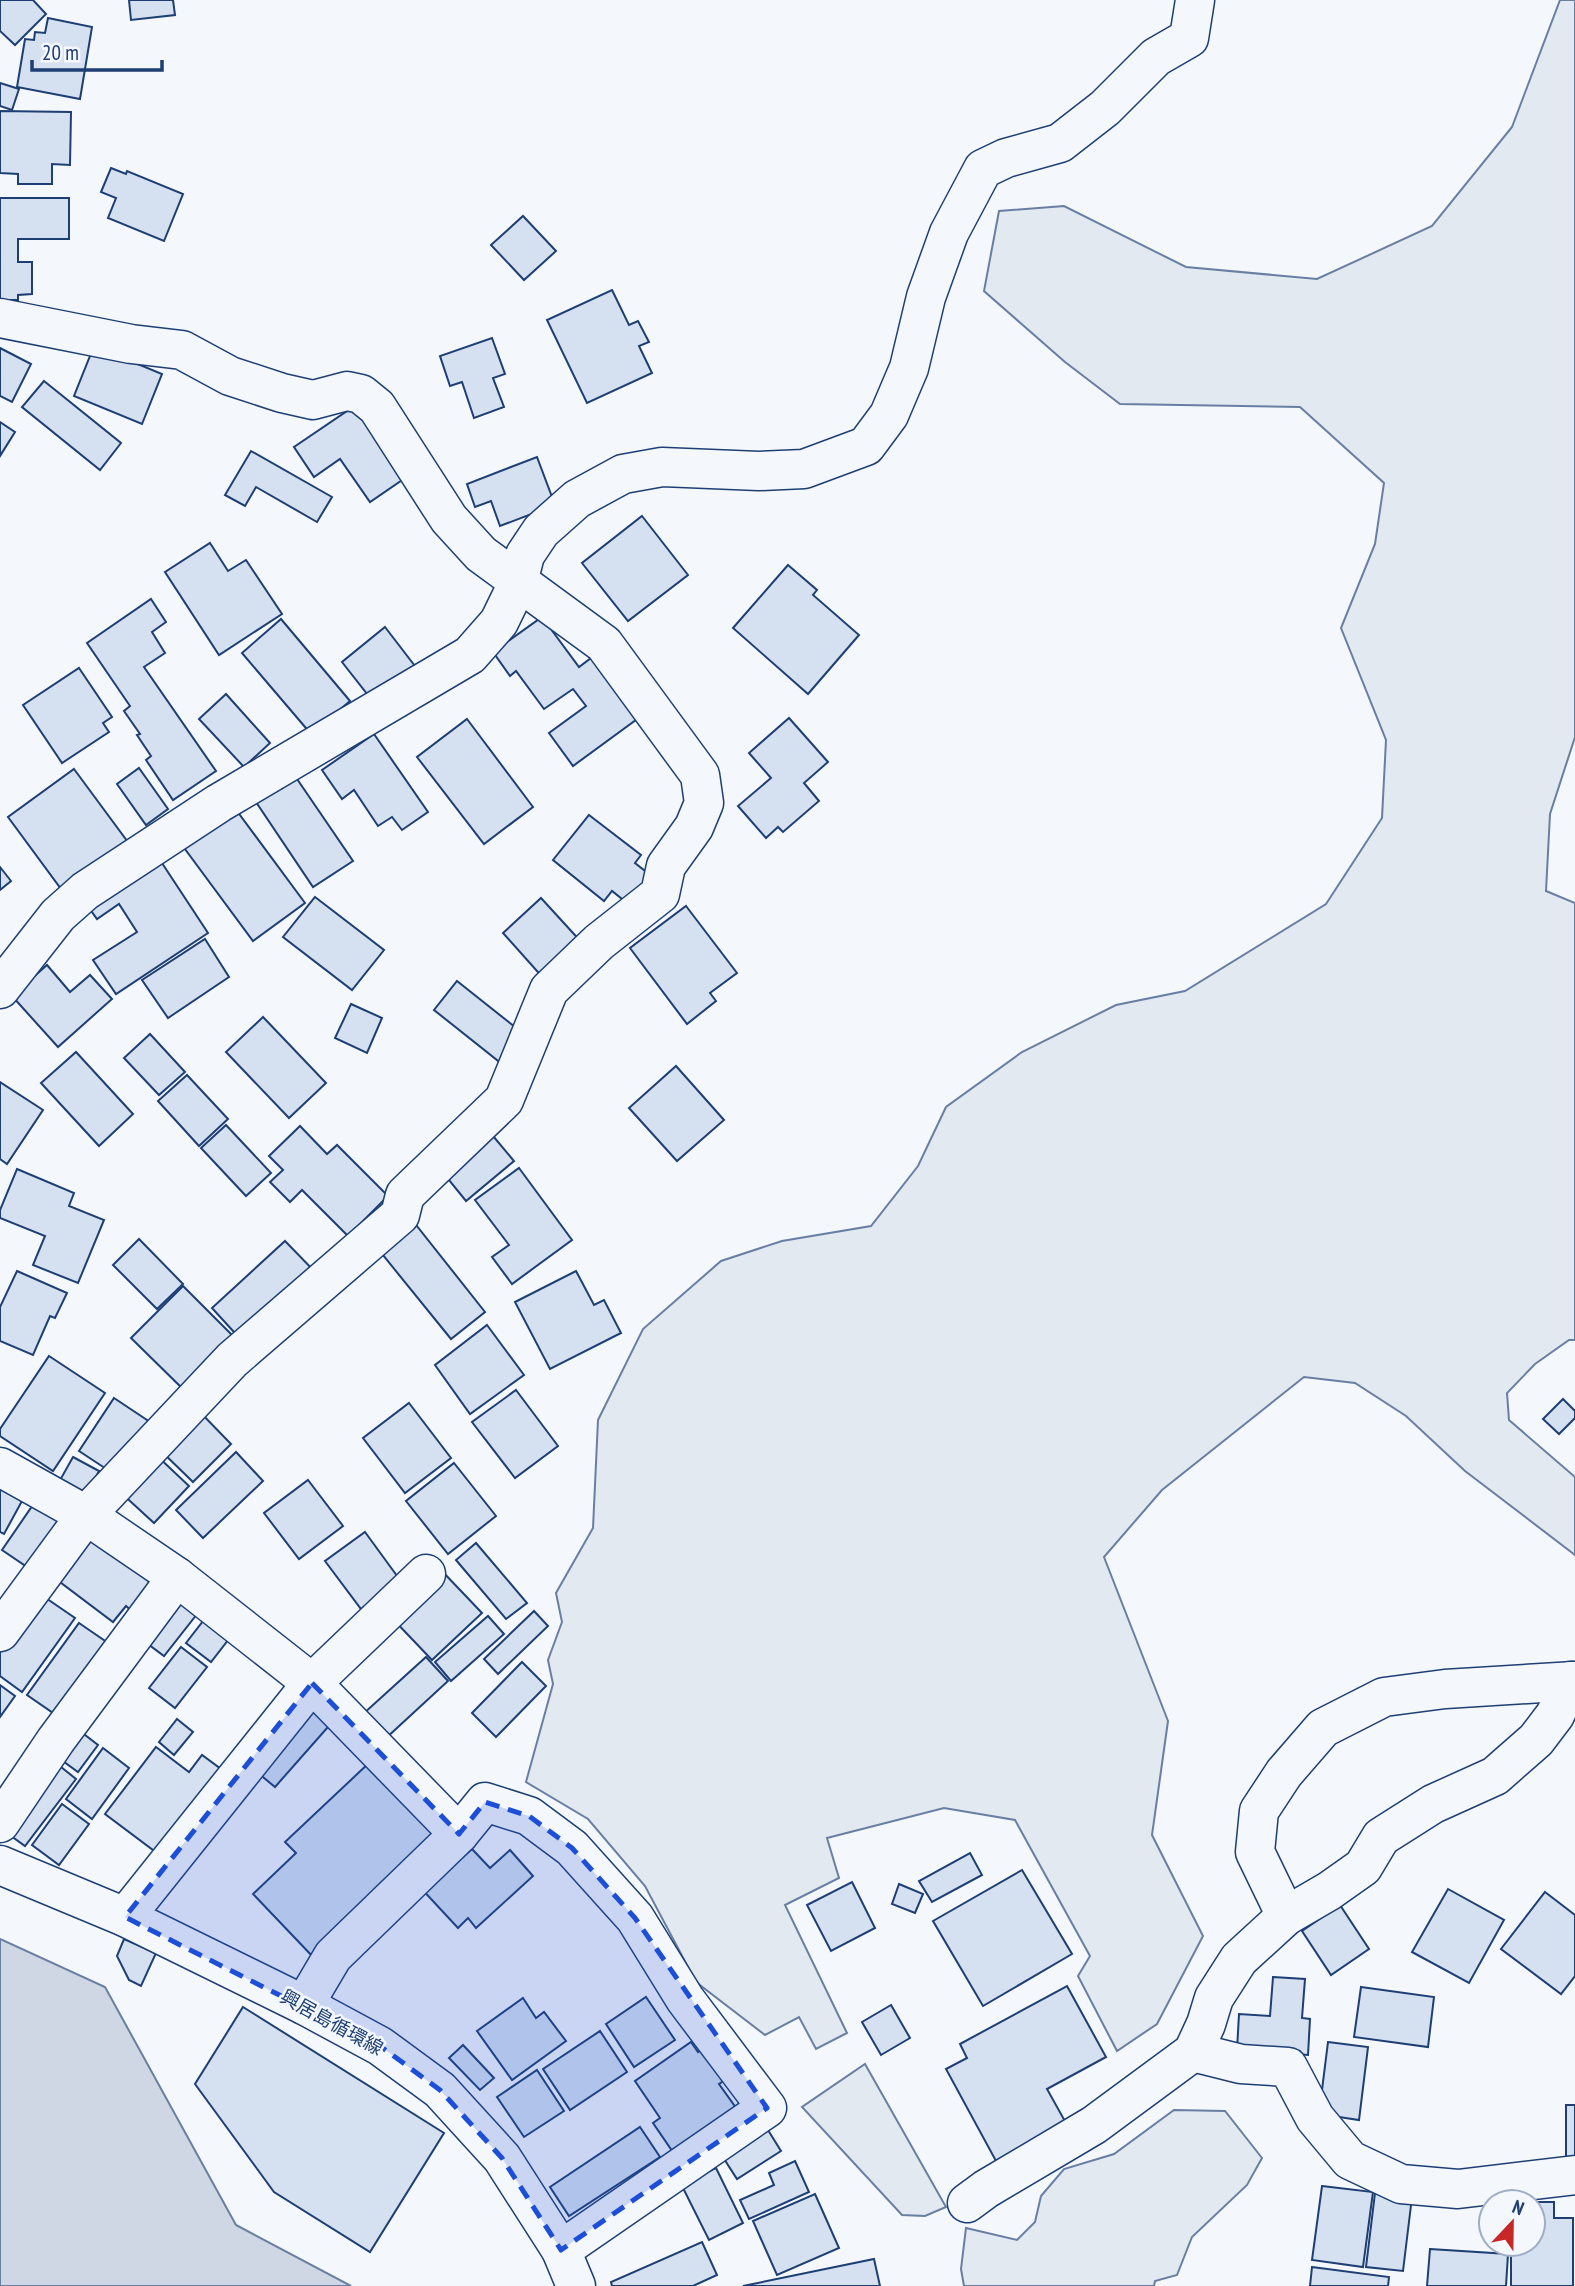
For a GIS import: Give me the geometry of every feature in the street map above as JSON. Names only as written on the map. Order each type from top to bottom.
[{"type":"street","points":[[3,977],[58,915],[85,891],[219,803],[470,655],[499,622],[518,583],[525,555],[541,531],[577,499],[622,474],[662,467],[760,471],[804,469],[866,446],[888,415],[909,368],[926,297],[949,233],[983,169],[1006,158],[1060,143],[1105,108],[1156,57],[1189,38],[1195,0]]},
{"type":"street","points":[[0,318],[131,344],[182,350],[230,376],[313,400],[347,391],[361,394],[377,407],[449,519],[481,554],[604,644],[700,775],[704,803],[694,827],[666,866],[660,894],[599,942],[549,990],[504,1100],[405,1195],[400,1215],[232,1360],[86,1515],[0,1632]]},
{"type":"street","points":[[0,1467],[86,1515],[177,1577],[312,1683],[459,1834]]},
{"type":"street","points":[[125,1917],[312,1683],[426,1574]]},
{"type":"street","points":[[0,1823],[56,1740],[177,1577]]},
{"type":"street","points":[[1286,1916],[1255,1852],[1259,1811],[1284,1773],[1323,1728],[1384,1697],[1444,1689],[1573,1681]]},
{"type":"street","points":[[967,2203],[1094,2125],[1193,2052],[1214,1998],[1239,1959],[1286,1916],[1363,1867],[1381,1837],[1433,1804],[1495,1776],[1536,1740],[1555,1715],[1573,1681]]},
{"type":"street","points":[[304,2005],[333,1956],[459,1834],[485,1802],[529,1816],[572,1848],[635,1918],[685,1998],[767,2108],[561,2250]]},
{"type":"street","name":"興居島循環線","points":[[0,1865],[125,1917],[304,2005],[380,2046],[440,2090],[502,2158],[561,2250],[576,2286]]},
{"type":"street","points":[[1193,2052],[1241,2064],[1288,2067],[1315,2118],[1350,2161],[1401,2184],[1458,2189],[1575,2175]]},
{"type":"highlighted area","points":[[312,1683],[459,1834],[485,1802],[529,1816],[572,1848],[635,1918],[767,2108],[561,2250],[502,2158],[440,2090],[380,2046],[125,1917]]},
{"type":"shaded area","points":[[1560,0],[1575,0],[1575,737],[1550,814],[1546,891],[1575,903],[1575,1340],[1569,1340],[1535,1364],[1507,1393],[1509,1420],[1575,1477],[1575,1555],[1465,1471],[1406,1416],[1355,1383],[1304,1377],[1162,1490],[1104,1557],[1168,1721],[1152,1835],[1203,1936],[1157,2024],[1117,2051],[1078,1976],[1090,1956],[1015,1820],[944,1808],[827,1838],[839,1878],[785,1905],[847,2033],[816,2049],[799,2017],[765,2035],[696,1982],[645,1886],[588,1819],[526,1782],[553,1684],[548,1660],[562,1622],[556,1593],[593,1528],[598,1420],[643,1329],[721,1261],[782,1241],[871,1226],[918,1166],[946,1107],[1022,1052],[1116,1005],[1185,991],[1326,904],[1382,818],[1386,740],[1341,628],[1375,544],[1384,483],[1300,407],[1120,404],[1065,362],[984,291],[999,211],[1064,206],[1186,267],[1317,279],[1432,226],[1512,127]]},
{"type":"shaded area","points":[[0,1939],[105,1987],[236,2225],[351,2286],[0,2286]]},
{"type":"shaded area","points":[[865,2064],[946,2207],[925,2216],[902,2215],[802,2107]]},
{"type":"shaded area","points":[[1174,2110],[1225,2111],[1262,2158],[1247,2185],[1192,2237],[1177,2275],[1155,2281],[1154,2286],[964,2286],[961,2269],[966,2228],[1017,2240],[1035,2222],[1041,2196],[1064,2169],[1114,2154]]},
{"type":"building","points":[[0,0],[33,0],[46,14],[15,45],[0,31]]},
{"type":"building","points":[[129,0],[173,0],[175,15],[131,20]]},
{"type":"building","points":[[48,18],[92,27],[80,99],[17,87],[25,39],[34,40],[35,32],[45,33]]},
{"type":"building","points":[[0,83],[19,89],[12,110],[0,106]]},
{"type":"building","points":[[0,111],[71,112],[70,165],[52,164],[52,184],[18,184],[18,174],[0,173]]},
{"type":"building","points":[[111,168],[126,174],[127,171],[183,194],[164,241],[108,218],[116,198],[101,192]]},
{"type":"building","points":[[0,198],[69,198],[69,239],[18,239],[18,262],[32,262],[32,294],[18,295],[18,300],[0,300]]},
{"type":"building","points":[[523,216],[556,251],[524,280],[491,245]]},
{"type":"building","points":[[612,290],[629,325],[638,321],[649,342],[639,346],[652,373],[587,403],[547,320]]},
{"type":"building","points":[[492,338],[505,374],[493,378],[504,407],[474,418],[462,382],[450,386],[440,356]]},
{"type":"building","points":[[94,346],[162,374],[142,424],[74,396]]},
{"type":"building","points":[[0,348],[31,364],[12,402],[0,396]]},
{"type":"building","points":[[44,381],[121,443],[100,470],[22,407]]},
{"type":"building","points":[[359,403],[408,476],[370,502],[340,459],[314,477],[294,447]]},
{"type":"building","points":[[0,422],[15,432],[0,456]]},
{"type":"building","points":[[251,451],[332,497],[317,522],[256,487],[245,506],[225,495]]},
{"type":"building","points":[[537,457],[555,505],[500,526],[491,501],[475,507],[467,484]]},
{"type":"building","points":[[642,516],[688,575],[628,621],[582,563]]},
{"type":"building","points":[[210,543],[228,571],[246,560],[282,614],[219,655],[165,572]]},
{"type":"building","points":[[788,565],[817,590],[813,595],[859,635],[808,694],[733,628]]},
{"type":"building","points":[[151,599],[166,622],[152,632],[165,653],[144,667],[216,771],[173,800],[146,760],[151,756],[124,711],[130,706],[87,643]]},
{"type":"building","points":[[542,617],[579,667],[599,652],[644,714],[573,766],[549,733],[586,706],[573,689],[544,709],[516,671],[510,676],[493,652]]},
{"type":"building","points":[[281,619],[350,701],[311,734],[242,653]]},
{"type":"building","points":[[385,627],[418,670],[375,704],[342,662]]},
{"type":"building","points":[[79,668],[112,717],[103,723],[109,732],[62,763],[23,705]]},
{"type":"building","points":[[226,694],[270,743],[244,767],[199,719]]},
{"type":"building","points":[[789,718],[828,762],[804,783],[819,801],[783,832],[778,827],[766,838],[738,806],[771,778],[749,753]]},
{"type":"building","points":[[467,719],[533,807],[484,844],[417,757]]},
{"type":"building","points":[[374,734],[428,812],[402,830],[392,817],[378,826],[354,790],[342,799],[322,770]]},
{"type":"building","points":[[139,768],[168,809],[146,825],[117,784]]},
{"type":"building","points":[[74,769],[133,849],[67,897],[8,817]]},
{"type":"building","points":[[295,776],[353,861],[313,887],[256,802]]},
{"type":"building","points":[[234,807],[305,903],[253,941],[182,845]]},
{"type":"building","points":[[589,815],[641,855],[635,863],[654,878],[632,907],[612,891],[604,901],[553,860]]},
{"type":"building","points":[[158,857],[208,933],[116,994],[93,960],[137,932],[119,904],[97,919],[87,905]]},
{"type":"building","points":[[0,867],[11,881],[0,890]]},
{"type":"building","points":[[315,897],[384,950],[352,990],[283,937]]},
{"type":"building","points":[[541,898],[584,945],[545,980],[503,933]]},
{"type":"building","points":[[686,906],[737,973],[710,993],[716,1001],[687,1024],[630,948]]},
{"type":"building","points":[[205,939],[229,977],[168,1018],[142,980]]},
{"type":"building","points":[[47,965],[70,992],[90,975],[112,999],[58,1047],[12,996]]},
{"type":"building","points":[[457,981],[525,1035],[502,1064],[434,1010]]},
{"type":"building","points":[[351,1004],[382,1018],[367,1053],[335,1038]]},
{"type":"building","points":[[263,1017],[326,1083],[289,1118],[226,1052]]},
{"type":"building","points":[[150,1034],[185,1072],[159,1095],[124,1058]]},
{"type":"building","points":[[76,1052],[133,1114],[99,1146],[41,1083]]},
{"type":"building","points":[[676,1066],[724,1120],[677,1161],[629,1108]]},
{"type":"building","points":[[187,1075],[228,1119],[199,1146],[158,1101]]},
{"type":"building","points":[[0,1082],[43,1110],[7,1164],[0,1159]]},
{"type":"building","points":[[226,1125],[271,1173],[246,1196],[201,1148]]},
{"type":"building","points":[[300,1126],[327,1154],[337,1145],[388,1196],[348,1236],[302,1190],[290,1202],[270,1182],[283,1170],[269,1156]]},
{"type":"building","points":[[488,1130],[514,1161],[466,1201],[440,1169]]},
{"type":"building","points":[[519,1168],[572,1240],[512,1284],[492,1257],[509,1245],[475,1200]]},
{"type":"building","points":[[17,1169],[74,1193],[69,1206],[104,1220],[78,1283],[33,1265],[45,1236],[0,1218],[0,1210]]},
{"type":"building","points":[[409,1216],[485,1312],[451,1339],[374,1244]]},
{"type":"building","points":[[139,1239],[183,1284],[157,1309],[113,1265]]},
{"type":"building","points":[[285,1241],[318,1275],[244,1343],[212,1308]]},
{"type":"building","points":[[17,1271],[67,1293],[55,1318],[50,1316],[33,1355],[0,1341],[0,1307]]},
{"type":"building","points":[[576,1271],[594,1305],[604,1300],[621,1333],[550,1369],[515,1302]]},
{"type":"building","points":[[183,1286],[239,1342],[187,1393],[131,1338]]},
{"type":"building","points":[[487,1325],[524,1375],[470,1414],[435,1365]]},
{"type":"building","points":[[49,1356],[105,1393],[53,1471],[0,1436],[0,1429]]},
{"type":"building","points":[[516,1390],[558,1446],[515,1478],[472,1422]]},
{"type":"building","points":[[114,1398],[156,1426],[120,1478],[79,1451]]},
{"type":"building","points":[[1563,1399],[1575,1411],[1575,1418],[1559,1434],[1543,1419]]},
{"type":"building","points":[[409,1403],[451,1458],[405,1493],[363,1438]]},
{"type":"building","points":[[197,1409],[231,1444],[193,1482],[157,1447]]},
{"type":"building","points":[[236,1452],[263,1481],[203,1538],[176,1510]]},
{"type":"building","points":[[154,1453],[189,1486],[154,1523],[118,1490]]},
{"type":"building","points":[[73,1457],[99,1471],[82,1504],[55,1489]]},
{"type":"building","points":[[454,1463],[496,1516],[448,1554],[406,1501]]},
{"type":"building","points":[[0,1475],[28,1490],[4,1534],[0,1532]]},
{"type":"building","points":[[308,1480],[343,1526],[299,1559],[264,1513]]},
{"type":"building","points":[[37,1499],[70,1521],[36,1573],[2,1550]]},
{"type":"building","points":[[89,1529],[163,1577],[135,1614],[126,1606],[113,1622],[52,1576]]},
{"type":"building","points":[[365,1532],[400,1580],[361,1609],[325,1561]]},
{"type":"building","points":[[476,1543],[527,1603],[506,1619],[456,1560]]},
{"type":"building","points":[[440,1569],[482,1613],[432,1660],[390,1616]]},
{"type":"building","points":[[178,1590],[201,1609],[164,1656],[140,1638]]},
{"type":"building","points":[[40,1594],[75,1618],[22,1692],[0,1676],[0,1650]]},
{"type":"building","points":[[534,1611],[548,1626],[498,1674],[484,1659]]},
{"type":"building","points":[[207,1616],[232,1635],[211,1662],[186,1643]]},
{"type":"building","points":[[488,1616],[504,1634],[451,1681],[435,1662]]},
{"type":"building","points":[[79,1623],[111,1645],[59,1717],[27,1695]]},
{"type":"building","points":[[181,1647],[207,1667],[175,1708],[149,1688]]},
{"type":"building","points":[[426,1657],[448,1681],[385,1739],[363,1714]]},
{"type":"building","points":[[522,1662],[546,1686],[496,1737],[472,1713]]},
{"type":"building","points":[[0,1685],[15,1696],[0,1717]]},
{"type":"building","points":[[312,1699],[335,1719],[275,1787],[252,1768]]},
{"type":"building","points":[[177,1719],[193,1732],[174,1755],[159,1742]]},
{"type":"building","points":[[76,1728],[98,1745],[78,1772],[56,1756]]},
{"type":"building","points":[[156,1747],[189,1772],[202,1755],[225,1772],[161,1856],[105,1814]]},
{"type":"building","points":[[103,1748],[129,1768],[92,1819],[66,1799]]},
{"type":"building","points":[[51,1759],[76,1779],[25,1846],[0,1828]]},
{"type":"building","points":[[370,1762],[443,1838],[315,1959],[253,1894],[296,1853],[285,1842]]},
{"type":"building","points":[[62,1804],[89,1824],[59,1865],[32,1845]]},
{"type":"building","points":[[472,1849],[490,1868],[510,1850],[533,1876],[476,1928],[468,1918],[458,1928],[418,1885]]},
{"type":"building","points":[[970,1853],[982,1875],[932,1902],[919,1881]]},
{"type":"building","points":[[1022,1870],[1072,1954],[983,2006],[933,1921]]},
{"type":"building","points":[[852,1882],[875,1928],[831,1951],[807,1905]]},
{"type":"building","points":[[899,1884],[923,1894],[915,1913],[892,1904]]},
{"type":"building","points":[[1448,1889],[1504,1920],[1469,1983],[1412,1952]]},
{"type":"building","points":[[1545,1892],[1575,1915],[1575,1976],[1561,1994],[1501,1949]]},
{"type":"building","points":[[1340,1905],[1369,1949],[1331,1975],[1302,1931]]},
{"type":"building","points":[[124,1939],[156,1953],[141,1986],[129,1980],[117,1956]]},
{"type":"building","points":[[1273,1977],[1305,1979],[1302,2018],[1310,2019],[1308,2055],[1237,2050],[1239,2014],[1270,2016]]},
{"type":"building","points":[[1067,1986],[1106,2057],[1047,2089],[1066,2123],[996,2161],[946,2069],[967,2058],[960,2044]]},
{"type":"building","points":[[1361,1987],[1434,1997],[1428,2047],[1354,2037]]},
{"type":"building","points":[[646,1997],[675,2040],[634,2067],[606,2024]]},
{"type":"building","points":[[523,1998],[536,2018],[544,2012],[566,2041],[512,2080],[477,2031]]},
{"type":"building","points":[[891,2005],[910,2038],[881,2055],[862,2022]]},
{"type":"building","points":[[243,2007],[444,2133],[370,2252],[274,2192],[195,2084]]},
{"type":"building","points":[[600,2031],[627,2072],[570,2110],[543,2069]]},
{"type":"building","points":[[691,2042],[698,2052],[706,2046],[728,2078],[719,2084],[739,2112],[675,2155],[653,2123],[660,2118],[635,2081]]},
{"type":"building","points":[[1328,2042],[1368,2047],[1359,2120],[1319,2114]]},
{"type":"building","points":[[463,2045],[494,2078],[480,2090],[449,2058]]},
{"type":"building","points":[[537,2070],[564,2111],[524,2137],[497,2097]]},
{"type":"building","points":[[1566,2105],[1575,2105],[1575,2160],[1566,2160]]},
{"type":"building","points":[[763,2122],[781,2151],[737,2179],[719,2151]]},
{"type":"building","points":[[640,2127],[660,2157],[569,2216],[550,2187]]},
{"type":"building","points":[[795,2161],[809,2192],[749,2219],[740,2200],[774,2185],[769,2173]]},
{"type":"building","points":[[716,2168],[743,2223],[709,2240],[681,2184]]},
{"type":"building","points":[[1322,2186],[1373,2192],[1363,2267],[1312,2260]]},
{"type":"building","points":[[1375,2193],[1412,2197],[1403,2271],[1366,2267]]},
{"type":"building","points":[[815,2194],[839,2248],[777,2275],[753,2221]]},
{"type":"building","points":[[1547,2202],[1554,2202],[1554,2218],[1573,2218],[1573,2286],[1511,2286],[1511,2258],[1547,2258]]},
{"type":"building","points":[[702,2242],[717,2275],[693,2286],[612,2286],[611,2282]]},
{"type":"building","points":[[1430,2249],[1477,2252],[1477,2258],[1508,2258],[1506,2286],[1427,2286]]},
{"type":"building","points":[[874,2259],[880,2286],[743,2286]]},
{"type":"building","points":[[1312,2267],[1389,2277],[1388,2286],[1310,2286]]}]
